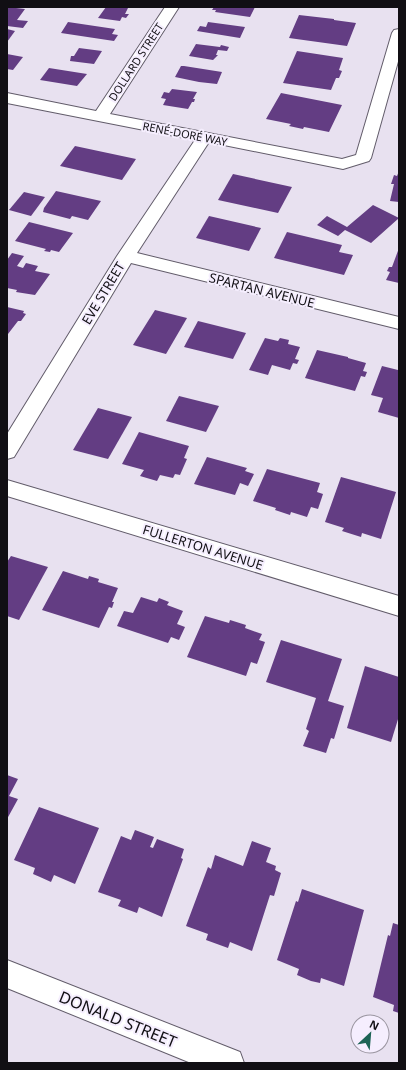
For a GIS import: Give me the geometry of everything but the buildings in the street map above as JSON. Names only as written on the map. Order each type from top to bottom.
[{"type":"street","name":"DOLLARD STREET","points":[[100,117],[172,7]]},
{"type":"street","name":"RENÉ-DORÉ WAY","points":[[7,98],[204,138],[343,164],[363,158],[399,33]]},
{"type":"street","name":"EVE STREET","points":[[7,451],[126,256],[204,138]]},
{"type":"street","name":"SPARTAN AVENUE","points":[[126,256],[399,324]]},
{"type":"street","name":"FULLERTON AVENUE","points":[[7,488],[399,606]]},
{"type":"street","name":"DONALD STREET","points":[[7,974],[229,1063]]}]
